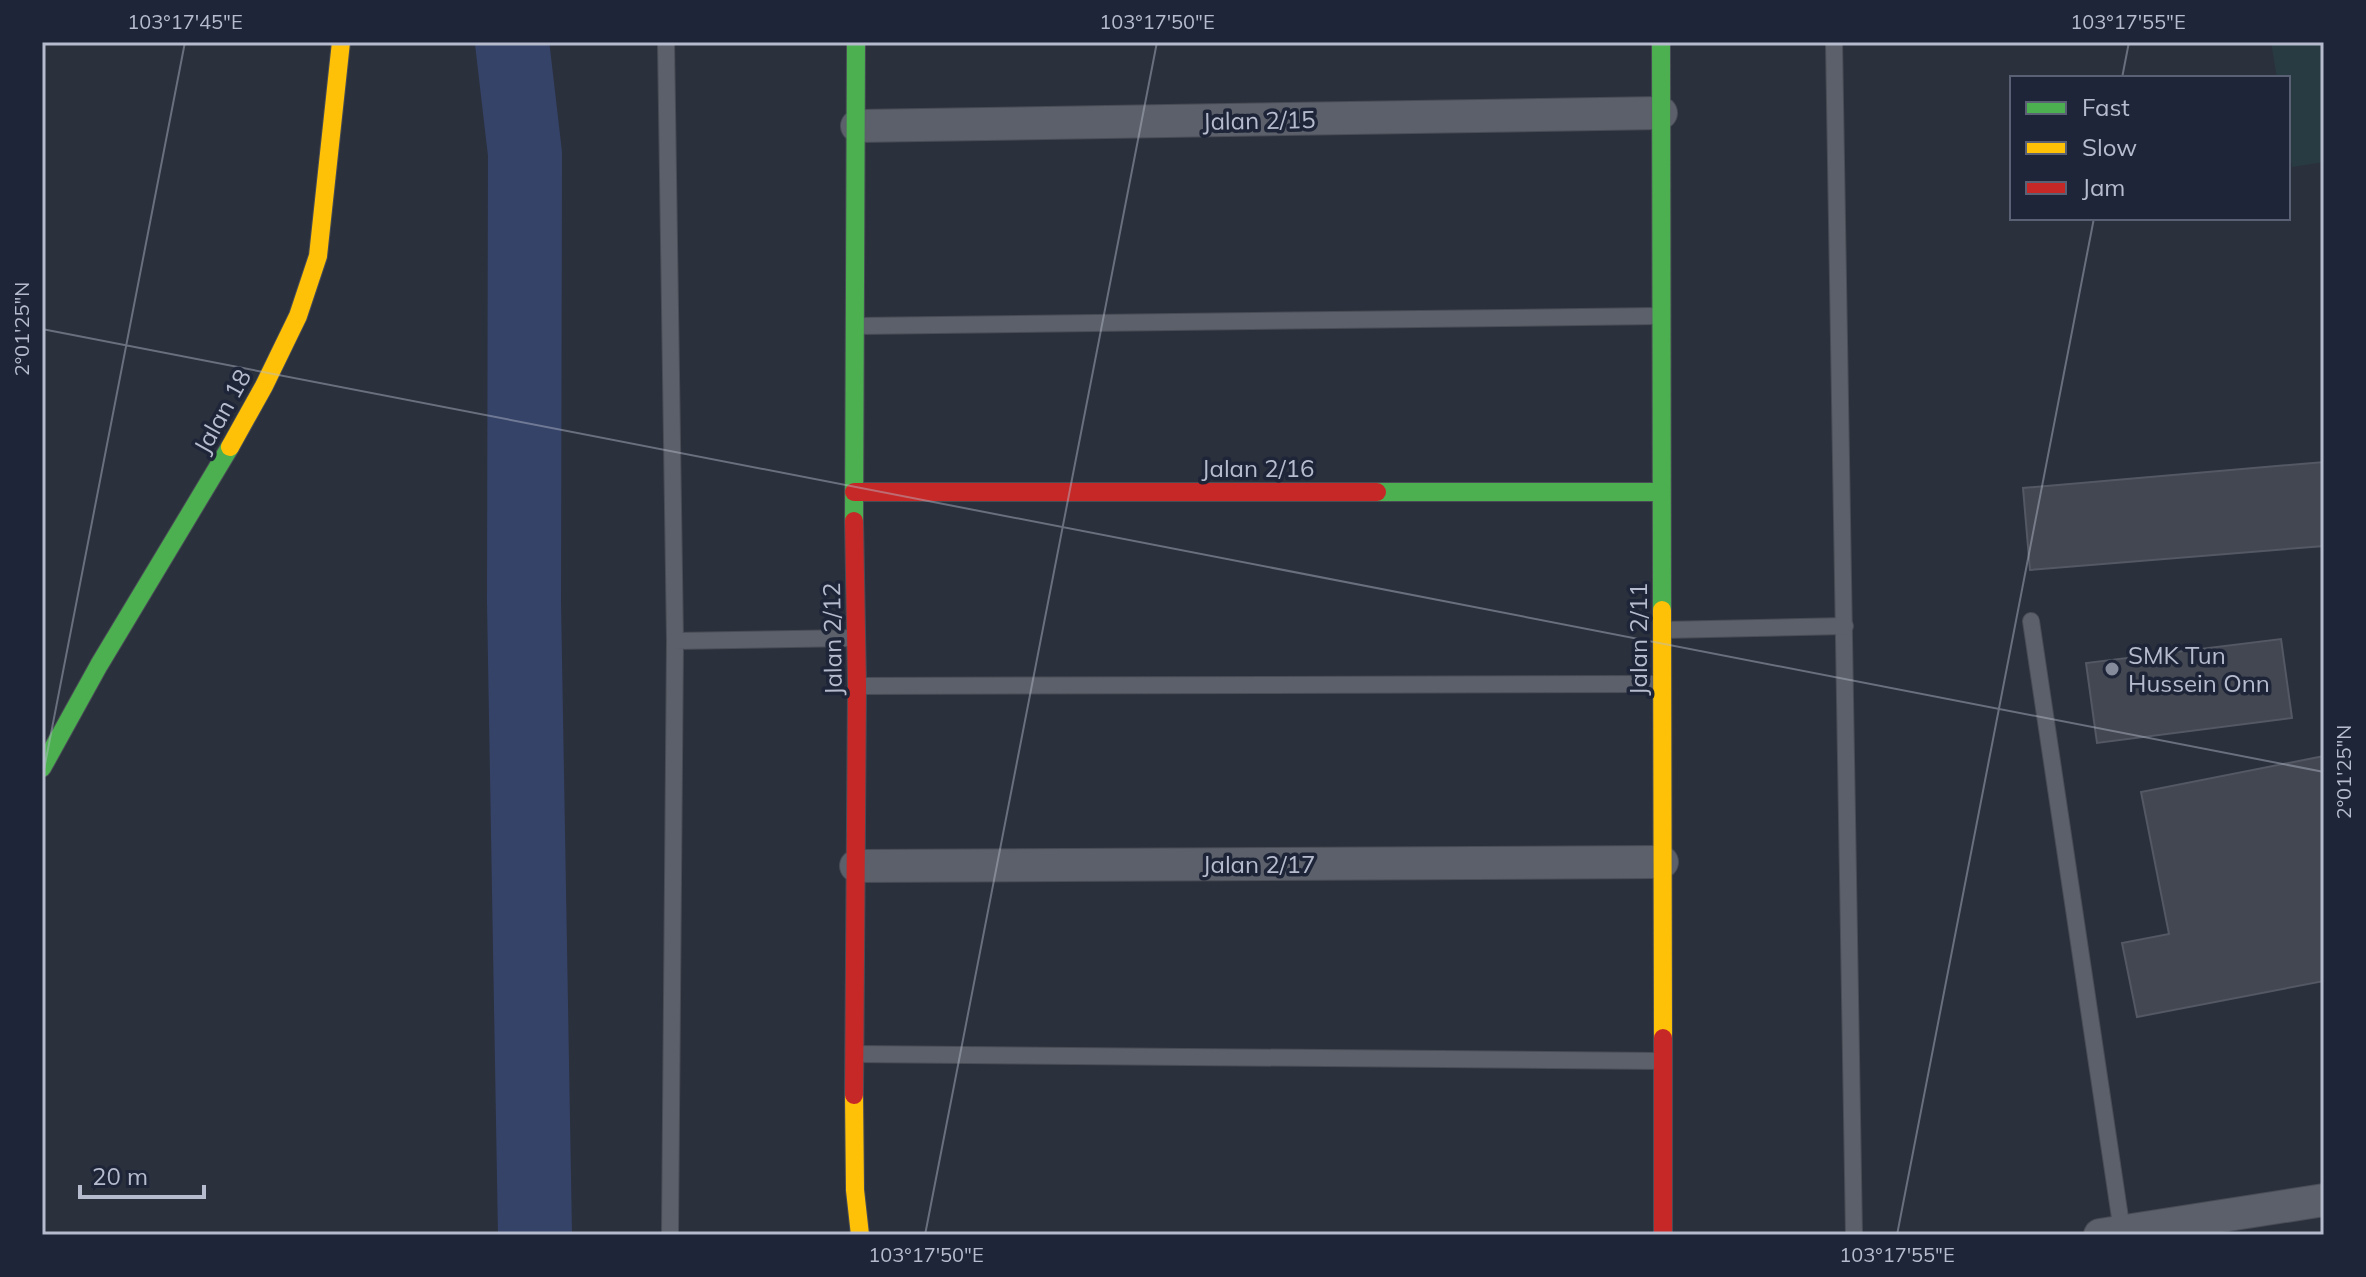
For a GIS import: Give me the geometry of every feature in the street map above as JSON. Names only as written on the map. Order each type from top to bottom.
[{"type":"street","name":"Jalan 18","points":[[42,768],[99,665],[225,455],[264,386],[298,316],[318,256],[341,42]]},
{"type":"street","name":"Jalan 2/12","points":[[856,42],[854,492],[857,686],[853,1054],[855,1190],[860,1235]]},
{"type":"street","name":"Jalan 2/11","points":[[1661,42],[1663,1235]]},
{"type":"street","name":"Jalan 2/15","points":[[857,126],[1661,113]]},
{"type":"street","name":"Jalan 2/16","points":[[854,492],[1661,492]]},
{"type":"street","name":"Jalan 2/17","points":[[856,866],[1662,862]]},
{"type":"street","points":[[2111,1233],[2324,1200]]},
{"type":"lane","points":[[666,42],[675,641],[670,1235]]},
{"type":"lane","points":[[1834,42],[1854,1235]]},
{"type":"lane","points":[[856,326],[1661,316]]},
{"type":"lane","points":[[2031,621],[2111,1233]]},
{"type":"lane","points":[[1662,630],[1845,626]]},
{"type":"lane","points":[[675,641],[855,638]]},
{"type":"lane","points":[[857,686],[1662,684]]},
{"type":"lane","points":[[853,1054],[1663,1061]]},
{"type":"shaded area","points":[[2271,42],[2324,42],[2324,162],[2292,167],[2290,76],[2277,76]]},
{"type":"building","points":[[2324,462],[2324,546],[2030,570],[2023,488]]},
{"type":"building","points":[[2281,639],[2292,718],[2097,743],[2086,663]]},
{"type":"building","points":[[2324,756],[2324,981],[2137,1017],[2122,943],[2169,934],[2141,792]]},
{"type":"waterway","points":[[512,42],[525,154],[524,602],[535,1235]]},
{"type":"traffic: fast","points":[[854,521],[856,42]]},
{"type":"traffic: fast","points":[[1661,42],[1662,610]]},
{"type":"traffic: fast","points":[[42,768],[99,665],[230,447]]},
{"type":"traffic: fast","points":[[1377,492],[1661,492]]},
{"type":"traffic: slow","points":[[230,447],[298,316],[318,256],[341,42]]},
{"type":"traffic: slow","points":[[1662,610],[1663,1038]]},
{"type":"traffic: slow","points":[[854,1095],[855,1190],[860,1235]]},
{"type":"traffic: jam","points":[[854,492],[1377,492]]},
{"type":"traffic: jam","points":[[854,521],[857,686],[854,1095]]},
{"type":"traffic: jam","points":[[1663,1038],[1663,1235]]},
{"type":"place","name":"SMK Tun Hussein Onn","points":[[2112,669]]}]
